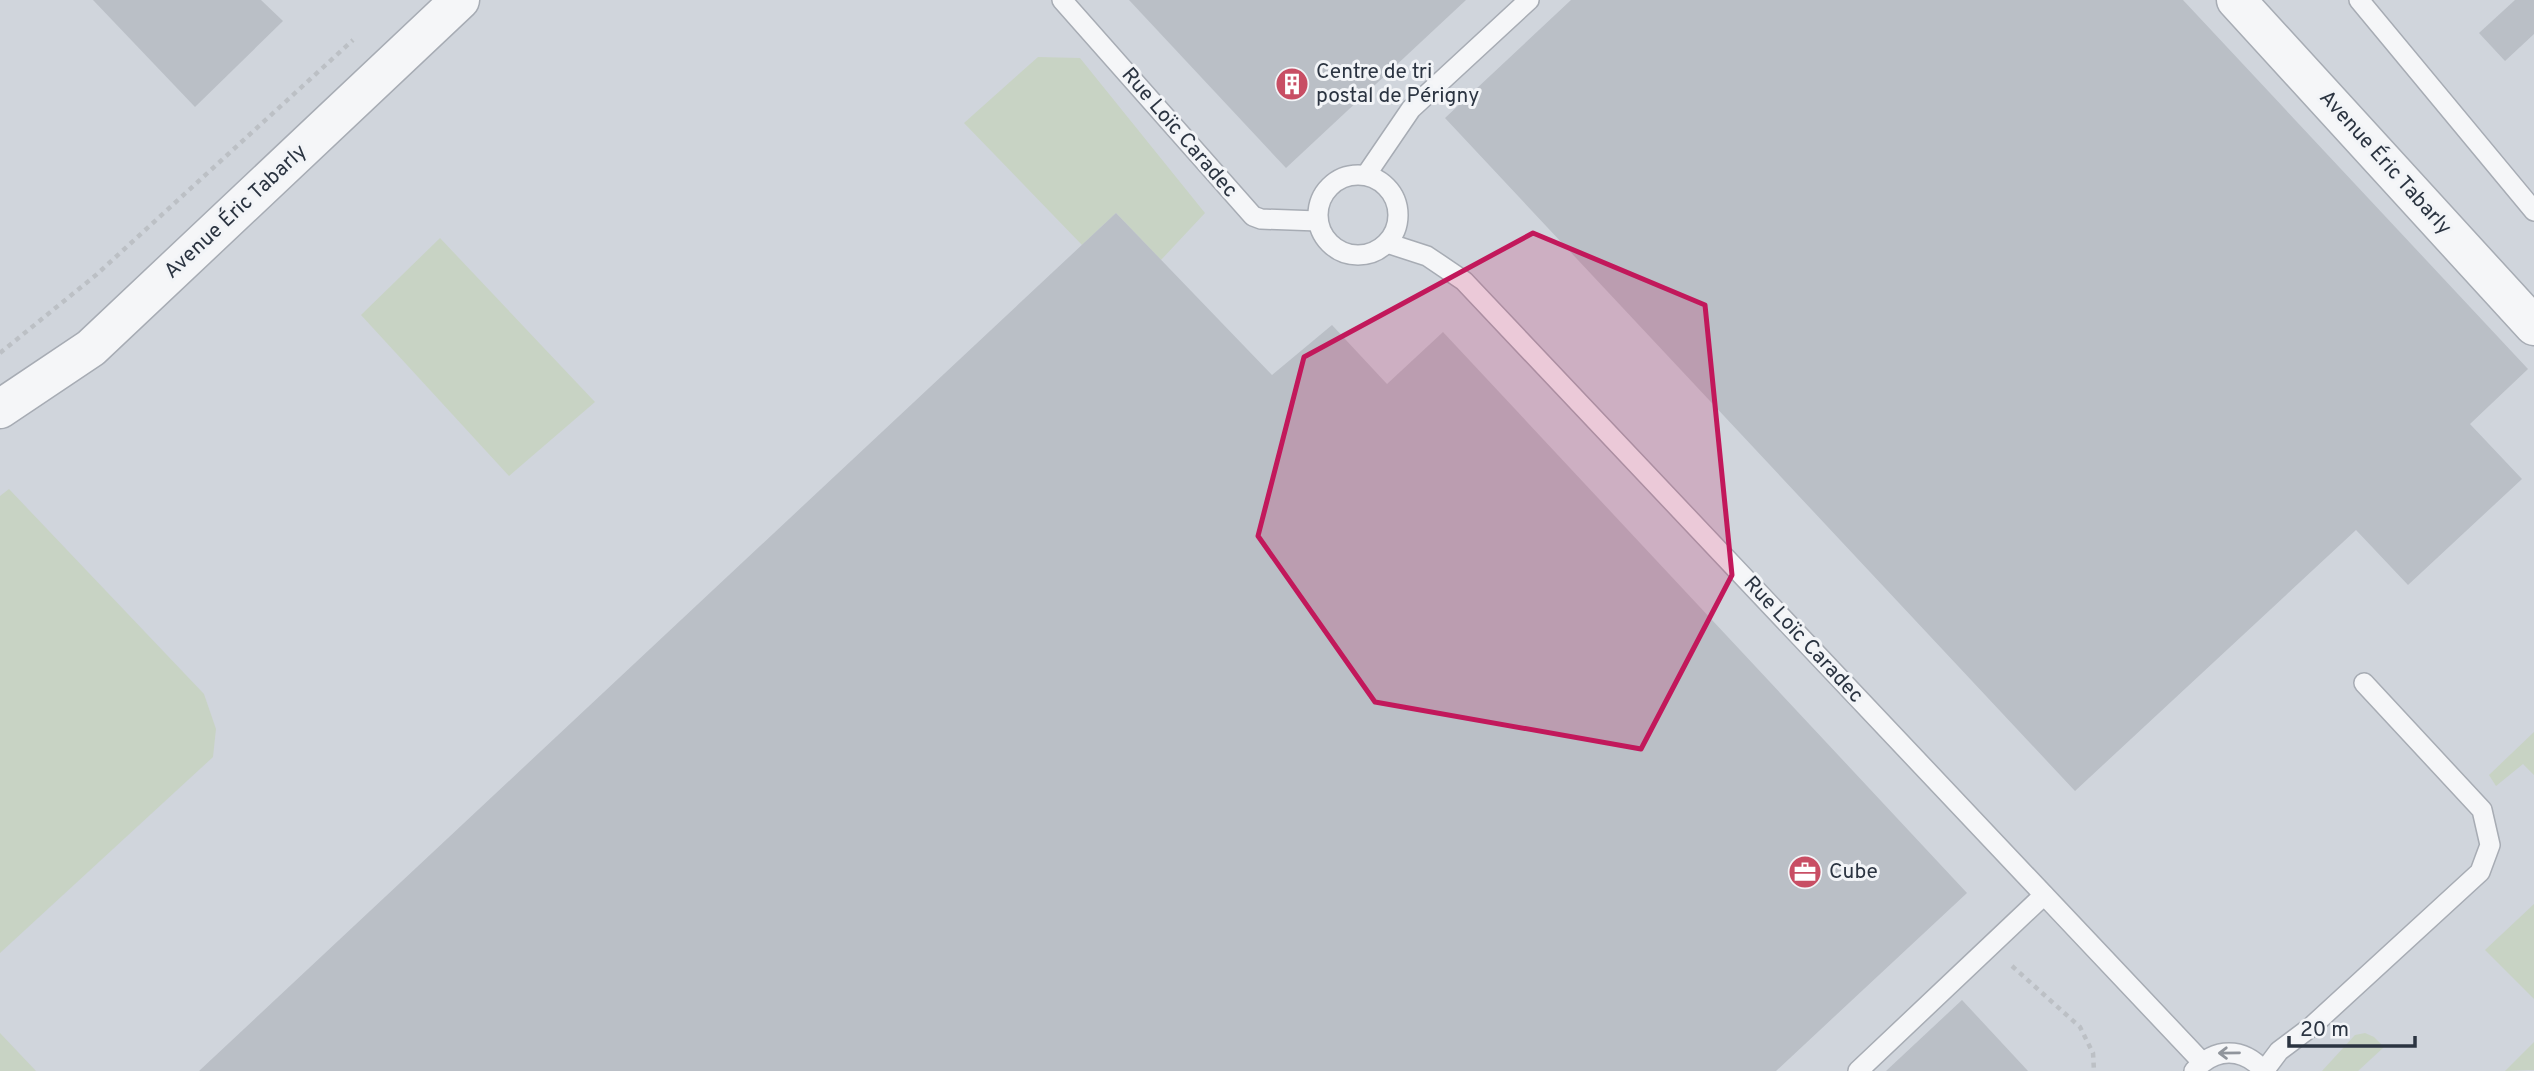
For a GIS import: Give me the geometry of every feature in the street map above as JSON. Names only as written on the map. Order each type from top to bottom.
[{"type":"street","name":"Avenue Éric Tabarly","points":[[0,410],[92,348],[460,0]]},
{"type":"street","name":"Avenue Éric Tabarly","points":[[2236,0],[2534,326]]},
{"type":"lane","name":"Rue Loïc Caradec","points":[[1062,0],[1253,216],[1261,219],[1318,221]]},
{"type":"lane","points":[[1366,176],[1411,109],[1529,0]]},
{"type":"lane","points":[[2359,0],[2534,211]]},
{"type":"lane","points":[[1366,176],[1388,187],[1394,197],[1398,209],[1395,233],[1377,251],[1365,255],[1340,251],[1329,244],[1322,234],[1318,209],[1322,196],[1341,178],[1366,176]]},
{"type":"lane","name":"Rue Loïc Caradec","points":[[1387,243],[1427,256],[1464,281],[2044,895],[2198,1066]]},
{"type":"lane","points":[[2198,1066],[2214,1054],[2242,1053],[2254,1060],[2264,1071],[2279,1051],[2311,1027],[2480,872],[2490,845],[2482,810],[2364,683]]},
{"type":"lane","points":[[1858,1071],[2044,895]]},
{"type":"path","points":[[0,353],[96,275],[357,37]]},
{"type":"path","points":[[1990,947],[2080,1027],[2093,1053],[2094,1071]]},
{"type":"highlighted area","points":[[1533,233],[1705,305],[1732,575],[1641,749],[1375,702],[1258,536],[1304,357]]},
{"type":"shaded area","points":[[0,0],[2534,0],[2534,1071],[0,1071]]},
{"type":"green space","points":[[1038,57],[1080,58],[1205,213],[1161,260],[1116,213],[1082,245],[964,123]]},
{"type":"green space","points":[[440,238],[595,402],[509,476],[361,315]]},
{"type":"green space","points":[[9,489],[204,694],[216,729],[213,757],[0,953],[0,496]]},
{"type":"green space","points":[[2534,732],[2534,775],[2523,764],[2496,786],[2489,775]]},
{"type":"green space","points":[[2534,904],[2534,999],[2485,950]]},
{"type":"green space","points":[[0,1033],[36,1071],[0,1071]]},
{"type":"green space","points":[[2365,1033],[2374,1037],[2384,1047],[2358,1071],[2322,1071],[2355,1035]]},
{"type":"green space","points":[[2534,1042],[2534,1070],[2505,1071]]},
{"type":"building","points":[[93,0],[261,0],[283,21],[195,107]]},
{"type":"building","name":"Centre de tri postal de Périgny","points":[[1129,0],[1466,0],[1286,168]]},
{"type":"building","points":[[1571,0],[2183,0],[2528,369],[2470,424],[2522,479],[2408,585],[2356,530],[2075,791],[1445,118]]},
{"type":"building","points":[[2515,0],[2534,0],[2534,34],[2505,61],[2479,33]]},
{"type":"building","points":[[1116,213],[1272,375],[1332,325],[1387,384],[1443,332],[1967,893],[1776,1071],[199,1071]]},
{"type":"building","points":[[1962,1000],[2028,1071],[1886,1071]]},
{"type":"place","name":"Centre de tri postal de Périgny","points":[[1292,84]]},
{"type":"place","name":"Cube","points":[[1805,872]]}]
